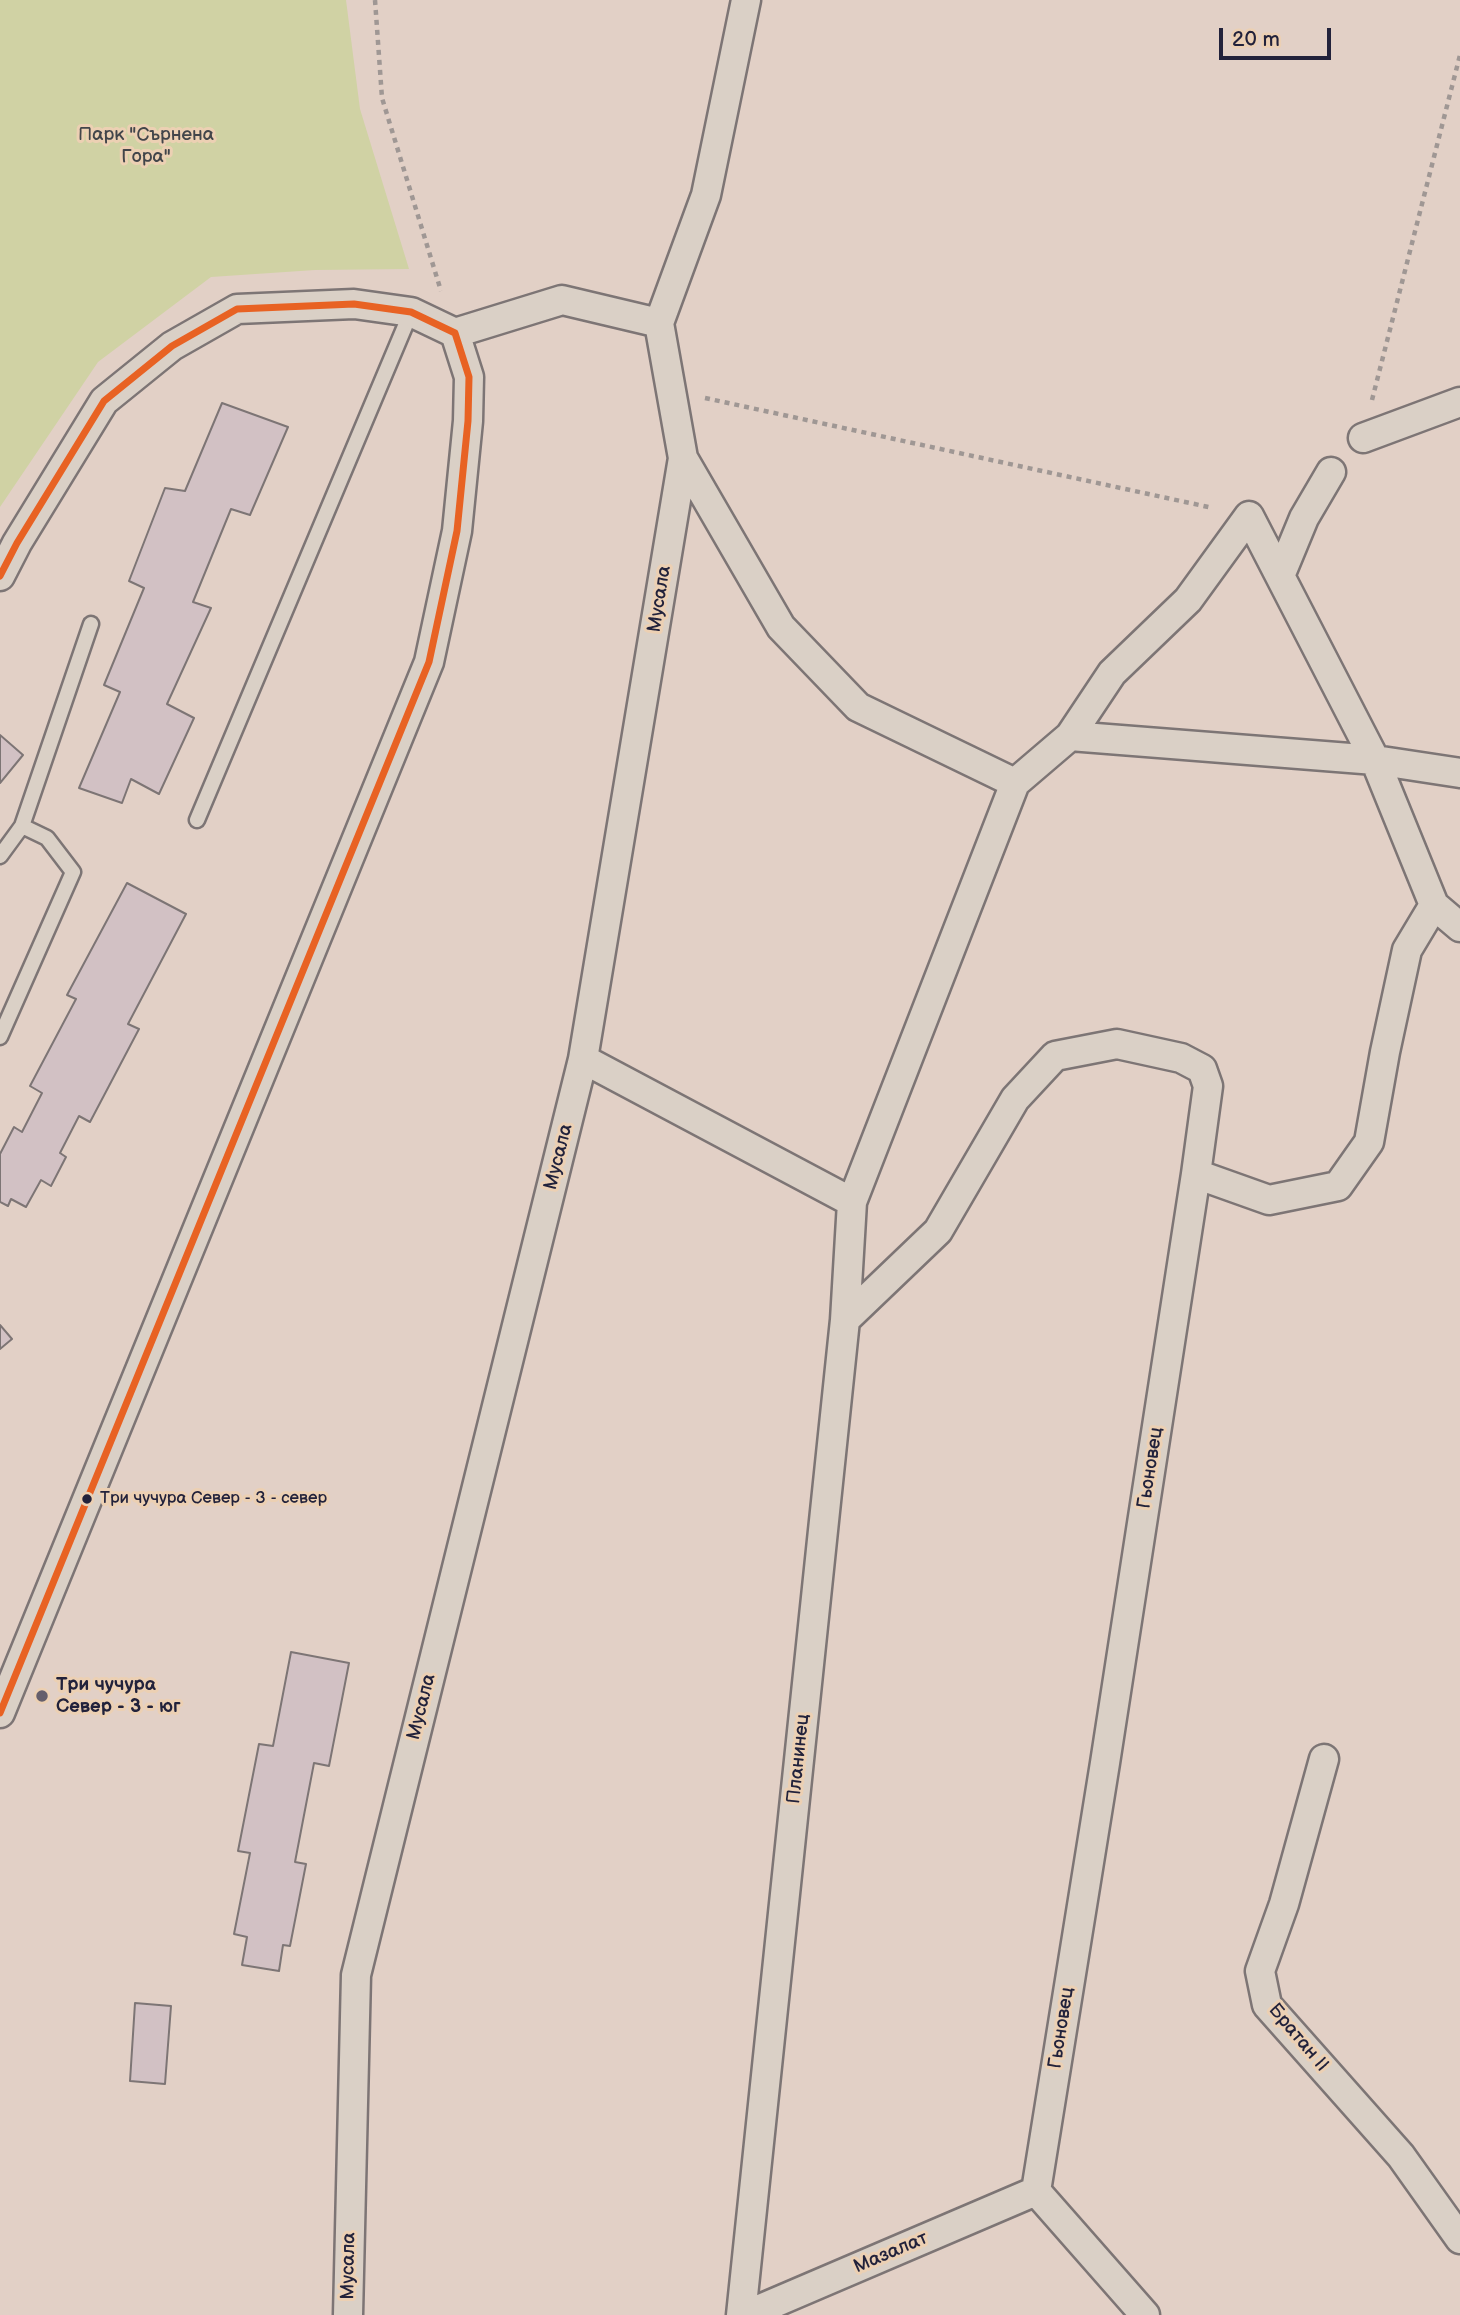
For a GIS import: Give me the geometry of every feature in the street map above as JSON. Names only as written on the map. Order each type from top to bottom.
[{"type":"street","name":"Мусала","points":[[348,2315],[356,1975],[583,1059],[683,458],[659,323],[706,195],[746,0]]},
{"type":"street","points":[[0,576],[16,543],[104,401],[172,345],[237,309],[354,304],[411,312],[455,334],[562,300],[659,323]]},
{"type":"street","points":[[0,1713],[429,662],[457,531],[468,421],[469,377],[455,334]]},
{"type":"street","points":[[1363,438],[1460,402]]},
{"type":"street","points":[[683,458],[781,627],[858,707],[1015,783],[1070,736],[1112,673],[1188,600],[1249,516],[1375,760],[1434,905],[1460,927]]},
{"type":"street","points":[[1280,576],[1304,518],[1331,472]]},
{"type":"street","points":[[1070,736],[1375,760],[1460,773]]},
{"type":"street","name":"Планинец","points":[[744,2315],[845,1320],[852,1202],[1015,783]]},
{"type":"street","points":[[1196,1174],[1269,1200],[1338,1186],[1369,1142],[1407,950],[1434,905]]},
{"type":"street","name":"Гьоновец","points":[[845,1320],[939,1231],[1015,1098],[1055,1056],[1117,1044],[1181,1058],[1202,1069],[1208,1086],[1196,1174],[1036,2191]]},
{"type":"street","points":[[583,1059],[852,1202]]},
{"type":"street","name":"Братан ІІ","points":[[1324,1759],[1284,1904],[1260,1970],[1267,2005],[1401,2156],[1460,2239]]},
{"type":"street","points":[[1036,2191],[1145,2315]]},
{"type":"street","name":"Мазалат","points":[[744,2315],[1036,2191]]},
{"type":"lane","points":[[197,820],[411,312]]},
{"type":"lane","points":[[0,856],[22,826],[91,624]]},
{"type":"lane","points":[[0,1037],[73,872],[47,838],[22,826]]},
{"type":"path","points":[[375,0],[382,98],[455,334]]},
{"type":"path","points":[[1363,438],[1460,55]]},
{"type":"path","points":[[670,391],[1249,516]]},
{"type":"green space","name":"Парк \"Сърнена Гора\"","points":[[0,0],[346,0],[360,109],[409,269],[315,270],[211,277],[98,362],[0,507]]},
{"type":"building","points":[[222,403],[288,427],[250,515],[231,509],[193,602],[211,608],[167,704],[194,718],[159,794],[131,779],[122,803],[79,788],[120,692],[104,685],[144,588],[129,581],[165,488],[185,491]]},
{"type":"building","points":[[0,735],[23,755],[0,783]]},
{"type":"building","points":[[127,883],[186,914],[128,1024],[139,1029],[90,1122],[79,1116],[60,1153],[66,1157],[51,1186],[41,1180],[26,1207],[11,1199],[8,1206],[0,1202],[0,1154],[14,1127],[22,1132],[42,1093],[30,1086],[76,999],[67,995]]},
{"type":"building","points":[[0,1325],[12,1339],[0,1349]]},
{"type":"building","points":[[291,1652],[349,1663],[329,1766],[314,1763],[295,1862],[306,1864],[290,1946],[283,1945],[279,1971],[242,1965],[247,1937],[234,1934],[250,1853],[238,1851],[259,1744],[273,1746]]},
{"type":"building","points":[[135,2003],[171,2006],[165,2084],[130,2081]]},
{"type":"transit line","points":[[0,576],[17,543],[104,401],[172,346],[237,309],[354,304],[411,312],[455,333],[469,377],[468,421],[457,531],[429,662],[0,1713]]},
{"type":"place","name":"Три чучура Север - 3 - север","points":[[87,1499]]},
{"type":"place","name":"Три чучура Север - 3 - юг","points":[[42,1696]]}]
